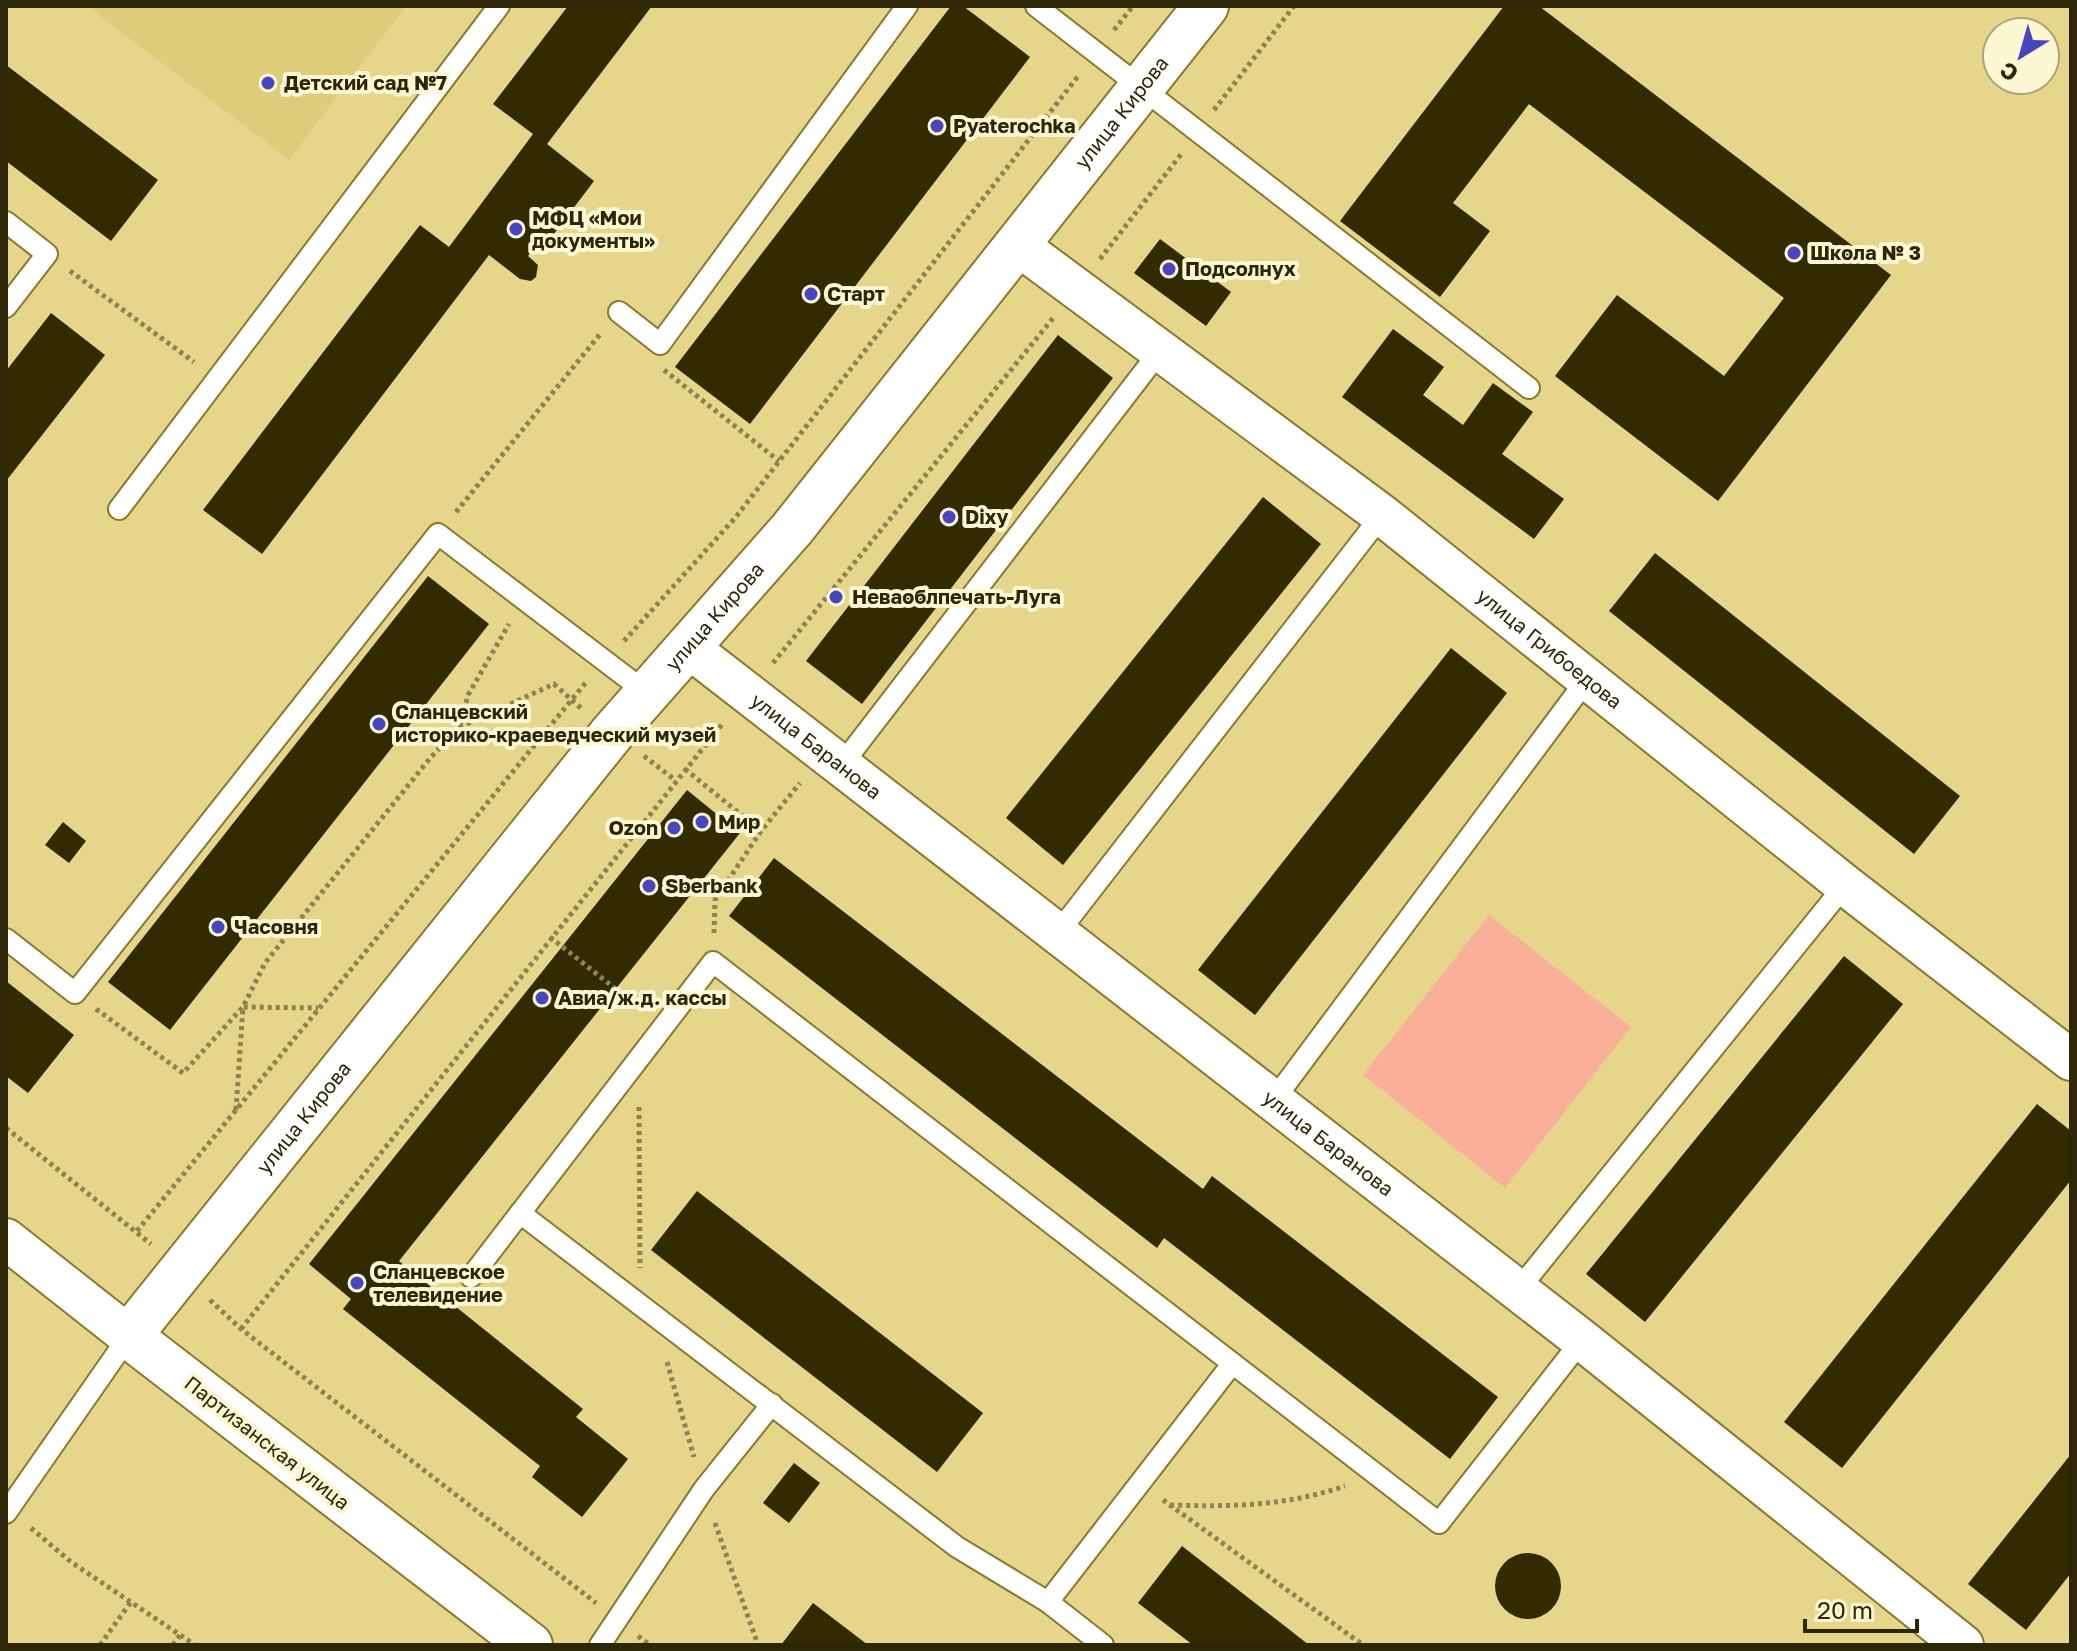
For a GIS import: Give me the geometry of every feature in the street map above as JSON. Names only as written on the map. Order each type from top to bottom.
[{"type":"street","name":"улица Кирова","points":[[129,1336],[647,693],[792,529],[1206,6]]},
{"type":"street","name":"улица Грибоедова","points":[[1019,246],[1382,515],[1845,885],[2071,1060]]},
{"type":"street","name":"улица Баранова","points":[[688,647],[831,761],[1582,1340],[1963,1645]]},
{"type":"street","name":"Партизанская улица","points":[[6,1239],[530,1645]]},
{"type":"lane","points":[[119,509],[499,6]]},
{"type":"lane","points":[[619,312],[660,344],[907,6]]},
{"type":"lane","points":[[1036,6],[1529,388]]},
{"type":"lane","points":[[6,222],[47,254],[6,307]]},
{"type":"lane","points":[[831,761],[1160,351]]},
{"type":"lane","points":[[1057,934],[1382,515]]},
{"type":"lane","points":[[6,939],[75,993],[438,534],[523,599],[567,622],[605,661],[647,693]]},
{"type":"lane","points":[[1273,1101],[1588,678]]},
{"type":"lane","points":[[1518,1290],[1845,885]]},
{"type":"lane","points":[[471,1277],[713,962],[1439,1523],[1582,1340]]},
{"type":"lane","points":[[520,1213],[957,1547],[1048,1602],[1103,1645]]},
{"type":"lane","points":[[7,1511],[129,1336]]},
{"type":"lane","points":[[1048,1602],[1232,1364]]},
{"type":"lane","points":[[600,1645],[704,1489],[772,1404]]},
{"type":"path","points":[[137,1231],[570,700],[735,518],[1133,6]]},
{"type":"path","points":[[47,254],[217,379]]},
{"type":"path","points":[[241,1329],[685,769],[1077,289]]},
{"type":"path","points":[[438,534],[619,312]]},
{"type":"path","points":[[660,344],[665,374],[779,461]]},
{"type":"path","points":[[460,727],[468,695],[523,599]]},
{"type":"path","points":[[75,993],[183,1073],[243,1007],[265,963],[431,757],[460,727],[554,684],[570,700]]},
{"type":"path","points":[[713,962],[715,900],[761,831],[831,761]]},
{"type":"path","points":[[685,769],[761,831]]},
{"type":"path","points":[[550,937],[663,1027]]},
{"type":"path","points":[[243,1007],[319,1008]]},
{"type":"path","points":[[236,1110],[243,1007]]},
{"type":"path","points":[[6,1128],[137,1231],[241,1329],[650,1645]]},
{"type":"path","points":[[1169,1505],[1248,1507],[1308,1499],[1376,1475]]},
{"type":"path","points":[[1140,1483],[1363,1645]]},
{"type":"path","points":[[7,1511],[71,1562],[195,1645]]},
{"type":"path","points":[[100,1645],[131,1602]]},
{"type":"path","points":[[173,1645],[180,1635]]},
{"type":"shaded area","name":"Детский сад №7","points":[[87,6],[406,6],[289,160]]},
{"type":"shaded area","points":[[1489,915],[1631,1027],[1505,1188],[1363,1075]]},
{"type":"building","points":[[568,6],[652,6],[547,144],[594,181],[541,251],[535,247],[528,256],[538,265],[536,277],[531,281],[520,279],[489,255],[262,554],[203,510],[420,225],[449,247],[533,134],[493,104]]},
{"type":"building","points":[[951,6],[963,6],[1030,57],[750,424],[675,367]]},
{"type":"building","name":"Школа № 3","points":[[1504,6],[1539,6],[1891,275],[1718,501],[1555,376],[1617,295],[1724,376],[1784,298],[1529,104],[1453,203],[1490,231],[1440,297],[1340,221]]},
{"type":"building","points":[[6,65],[158,180],[111,241],[6,161]]},
{"type":"building","points":[[1160,239],[1231,292],[1206,326],[1134,273]]},
{"type":"building","points":[[51,313],[105,355],[6,481],[6,371]]},
{"type":"building","points":[[1393,329],[1444,367],[1423,395],[1463,425],[1493,383],[1533,412],[1502,454],[1564,499],[1534,539],[1342,397]]},
{"type":"building","points":[[1058,335],[1113,378],[862,704],[806,661]]},
{"type":"building","points":[[1263,497],[1321,544],[1063,865],[1006,818]]},
{"type":"building","points":[[1655,553],[1960,796],[1914,854],[1609,611]]},
{"type":"building","points":[[428,576],[489,624],[170,1030],[108,982]]},
{"type":"building","points":[[1451,648],[1507,693],[1255,1015],[1198,970]]},
{"type":"building","points":[[687,790],[740,833],[399,1261],[583,1409],[576,1417],[628,1459],[582,1517],[532,1477],[540,1466],[343,1309],[351,1299],[309,1264]]},
{"type":"building","points":[[63,822],[86,841],[69,863],[45,845]]},
{"type":"building","points":[[774,858],[1203,1189],[1212,1176],[1498,1397],[1450,1459],[1164,1238],[1157,1248],[729,916]]},
{"type":"building","points":[[1844,956],[1903,1004],[1645,1322],[1586,1274]]},
{"type":"building","points":[[6,981],[74,1035],[28,1093],[6,1076]]},
{"type":"building","points":[[2037,1104],[2071,1131],[2071,1180],[1842,1468],[1784,1422]]},
{"type":"building","points":[[697,1191],[983,1413],[937,1472],[651,1250]]},
{"type":"building","points":[[2071,1454],[2071,1573],[2026,1630],[1968,1584]]},
{"type":"building","points":[[794,1463],[820,1483],[789,1523],[763,1503]]},
{"type":"building","points":[[1182,1546],[1309,1645],[1193,1645],[1138,1603]]},
{"type":"building","points":[[1534,1553],[1552,1562],[1559,1573],[1559,1599],[1552,1610],[1541,1617],[1522,1619],[1504,1610],[1497,1599],[1495,1580],[1504,1562],[1515,1555]]},
{"type":"building","points":[[813,1603],[868,1645],[781,1645]]},
{"type":"place","name":"Детский сад №7","points":[[268,83]]},
{"type":"place","name":"Pyaterochka","points":[[937,126]]},
{"type":"place","name":"МФЦ «Мои документы»","points":[[516,229]]},
{"type":"place","name":"Школа № 3","points":[[1794,253]]},
{"type":"place","name":"Подсолнух","points":[[1169,269]]},
{"type":"place","name":"Старт","points":[[811,294]]},
{"type":"place","name":"Dixy","points":[[949,517]]},
{"type":"place","name":"Неваоблпечать-Луга","points":[[836,597]]},
{"type":"place","name":"Сланцевский историко-краеведческий музей","points":[[379,724]]},
{"type":"place","name":"Мир","points":[[702,822]]},
{"type":"place","name":"Ozon","points":[[674,828]]},
{"type":"place","name":"Sberbank","points":[[649,886]]},
{"type":"place","name":"Часовня","points":[[218,927]]},
{"type":"place","name":"Авиа/ж.д. кассы","points":[[542,998]]},
{"type":"place","name":"Сланцевское телевидение","points":[[357,1283]]}]
